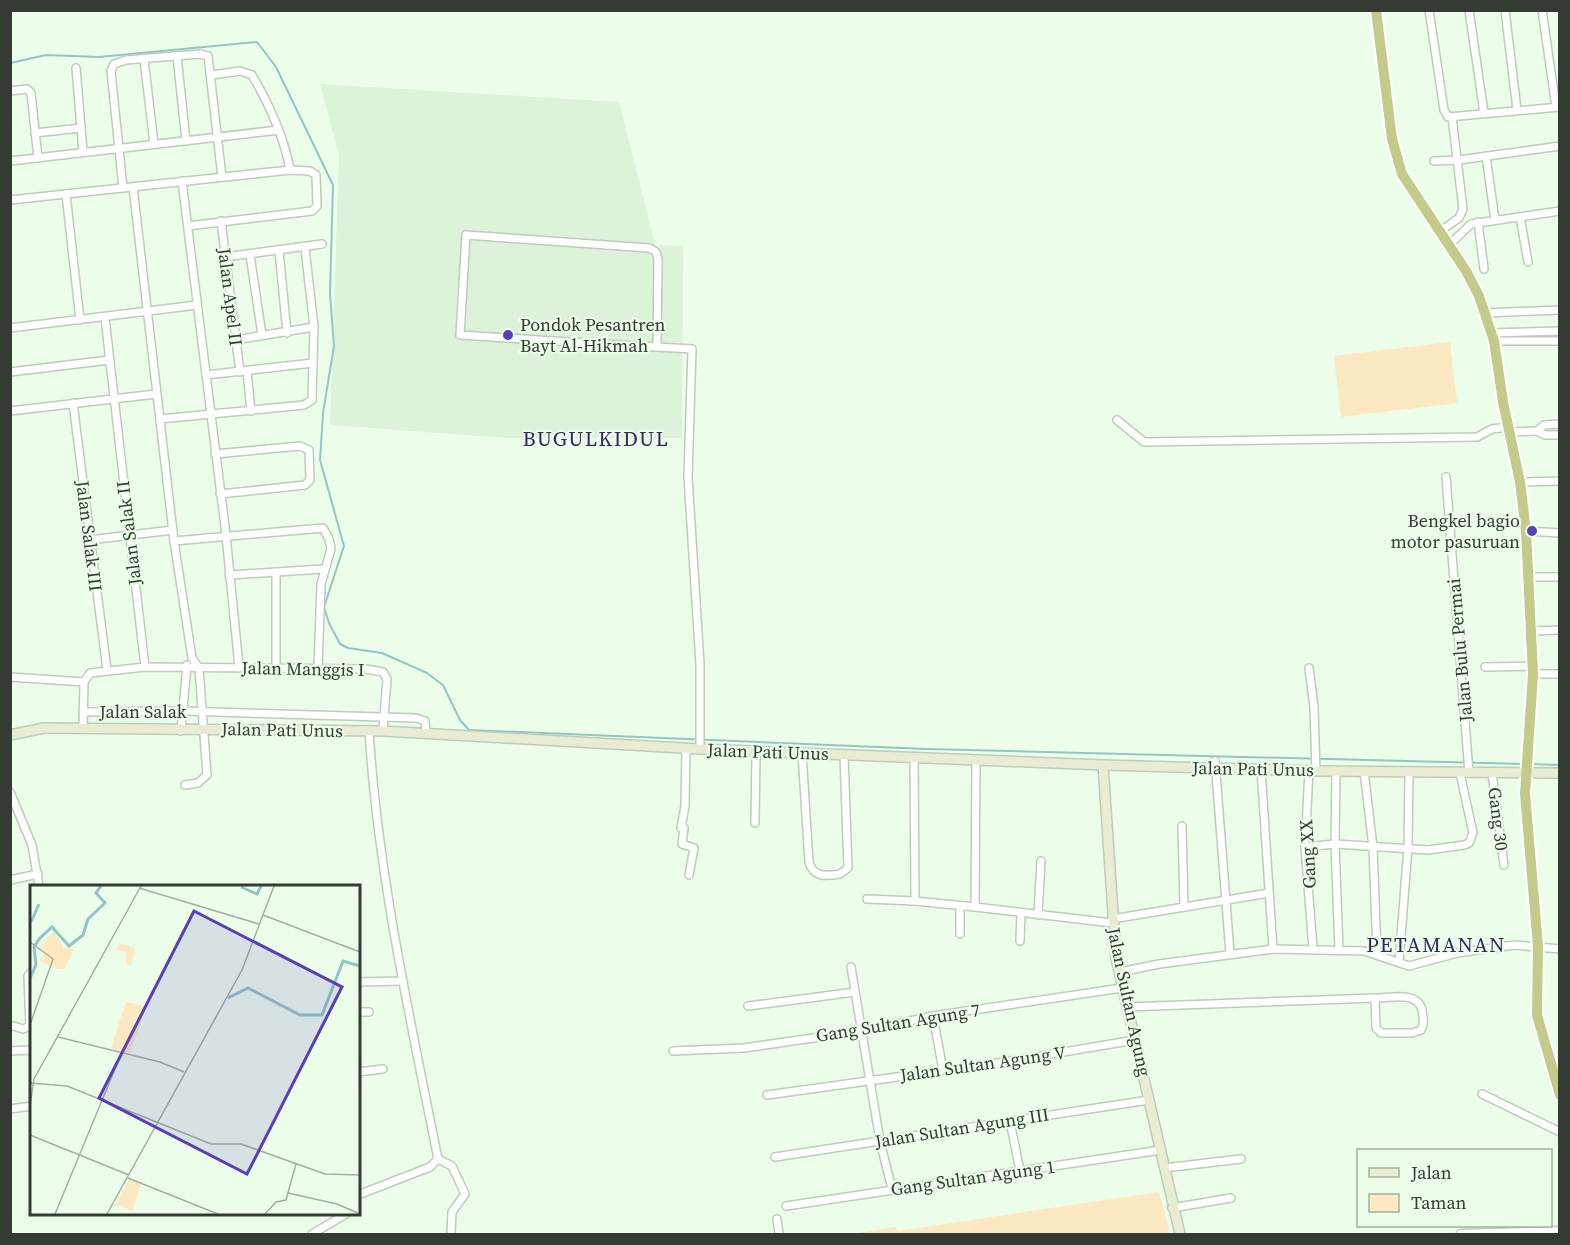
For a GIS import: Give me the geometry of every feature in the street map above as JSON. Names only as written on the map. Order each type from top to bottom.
[{"type":"highway","points":[[1376,10],[1392,140],[1402,174],[1466,271],[1485,313],[1493,337],[1508,429],[1520,482],[1526,531],[1533,670],[1525,794],[1538,946],[1537,1015],[1555,1066],[1560,1095]]},
{"type":"main road","name":"Jalan Pati Unus","points":[[10,735],[83,721],[202,721],[369,731],[384,725],[686,748],[701,743],[756,752],[1103,765],[1313,768],[1409,773],[1466,770],[1492,773],[1526,767],[1560,773]]},
{"type":"main road","name":"Jalan Sultan Agung","points":[[1103,765],[1112,921],[1118,965],[1161,1150],[1172,1208],[1180,1234]]},
{"type":"street","points":[[1429,10],[1444,110],[1452,117],[1464,209],[1459,218],[1439,232]]},
{"type":"street","points":[[1469,10],[1484,113]]},
{"type":"street","points":[[1505,10],[1517,110]]},
{"type":"street","points":[[1452,117],[1558,107],[1542,10]]},
{"type":"street","points":[[123,188],[111,67],[118,61],[206,55],[211,62],[222,177]]},
{"type":"street","points":[[177,56],[186,141]]},
{"type":"street","points":[[144,59],[154,144]]},
{"type":"street","points":[[76,68],[83,152]]},
{"type":"street","points":[[212,75],[240,71],[252,75],[279,130],[286,148],[290,170]]},
{"type":"street","points":[[10,91],[27,89],[31,93],[38,158]]},
{"type":"street","points":[[35,133],[81,128]]},
{"type":"street","points":[[10,161],[279,130]]},
{"type":"street","points":[[1434,161],[1459,160],[1560,146]]},
{"type":"street","points":[[1486,156],[1495,220]]},
{"type":"street","points":[[10,200],[290,170],[310,171],[316,175],[317,206],[315,210],[188,226]]},
{"type":"street","points":[[182,181],[209,416],[226,535],[239,667]]},
{"type":"street","points":[[133,187],[172,530],[192,658],[199,668],[207,775],[198,783],[185,784]]},
{"type":"street","points":[[66,194],[80,320]]},
{"type":"street","points":[[1449,244],[1466,226],[1478,222],[1559,212]]},
{"type":"street","points":[[1520,217],[1528,262]]},
{"type":"street","points":[[1459,218],[1466,226]]},
{"type":"street","name":"Jalan Apel II","points":[[221,221],[236,339],[251,411]]},
{"type":"street","points":[[1478,222],[1484,269]]},
{"type":"street","points":[[657,347],[658,260],[656,252],[649,248],[466,235],[460,335],[657,347],[692,349],[688,477],[701,743]]},
{"type":"street","points":[[225,257],[322,244]]},
{"type":"street","points":[[160,419],[209,416],[309,403],[313,397],[314,327],[305,248]]},
{"type":"street","points":[[279,251],[287,333]]},
{"type":"street","points":[[250,255],[262,335]]},
{"type":"street","points":[[10,328],[197,305]]},
{"type":"street","points":[[1485,313],[1560,310]]},
{"type":"street","name":"Jalan Salak II","points":[[105,318],[145,667]]},
{"type":"street","points":[[236,339],[287,333],[314,327]]},
{"type":"street","points":[[1493,337],[1560,332]]},
{"type":"street","points":[[1493,337],[1560,341]]},
{"type":"street","points":[[10,372],[109,360]]},
{"type":"street","points":[[206,375],[313,363]]},
{"type":"street","points":[[10,411],[156,394]]},
{"type":"street","name":"Jalan Salak III","points":[[73,403],[107,670]]},
{"type":"street","points":[[1117,420],[1144,442],[1477,437],[1492,429],[1537,431],[1545,435],[1560,435]]},
{"type":"street","points":[[1537,431],[1544,425],[1560,424]]},
{"type":"street","points":[[215,454],[306,447],[309,450],[310,480],[306,485],[220,494]]},
{"type":"street","name":"Jalan Bulu Permai","points":[[1408,847],[1428,850],[1469,843],[1473,833],[1466,770],[1469,752],[1446,477]]},
{"type":"street","points":[[1520,482],[1560,481]]},
{"type":"street","points":[[174,541],[322,528],[329,539],[331,549],[323,569],[318,617],[318,668]]},
{"type":"street","points":[[89,540],[172,530]]},
{"type":"street","points":[[1526,531],[1560,532]]},
{"type":"street","points":[[229,575],[323,569]]},
{"type":"street","points":[[276,572],[276,668]]},
{"type":"street","points":[[1529,577],[1560,577]]},
{"type":"street","points":[[1531,631],[1560,630]]},
{"type":"street","points":[[182,721],[186,667],[192,658]]},
{"type":"street","name":"Jalan Manggis I","points":[[107,670],[145,667],[239,667],[383,672],[387,679],[384,725]]},
{"type":"street","points":[[1485,667],[1560,674]]},
{"type":"street","name":"Gang XX","points":[[1309,668],[1316,753],[1305,847],[1313,943]]},
{"type":"street","points":[[83,721],[84,682],[87,674],[107,670]]},
{"type":"street","points":[[10,677],[84,682]]},
{"type":"street","name":"Jalan Salak","points":[[83,721],[384,725],[416,718],[426,728]]},
{"type":"street","points":[[369,731],[372,784],[403,981],[438,1159]]},
{"type":"street","points":[[686,748],[685,806],[681,828],[684,828],[682,844],[694,848],[689,875]]},
{"type":"street","points":[[755,823],[756,752]]},
{"type":"street","points":[[802,753],[809,862],[812,869],[819,875],[840,874],[848,868],[844,755]]},
{"type":"street","points":[[914,758],[915,900]]},
{"type":"street","points":[[975,907],[976,760]]},
{"type":"street","points":[[1215,765],[1230,948]]},
{"type":"street","points":[[1261,769],[1273,944]]},
{"type":"street","points":[[1336,771],[1335,844],[1339,947]]},
{"type":"street","points":[[1364,771],[1373,847],[1377,954]]},
{"type":"street","points":[[1399,962],[1408,847],[1409,773]]},
{"type":"street","name":"Gang 30","points":[[1492,773],[1504,865]]},
{"type":"street","points":[[10,792],[33,845],[39,885]]},
{"type":"street","points":[[1182,826],[1184,906]]},
{"type":"street","points":[[1305,847],[1335,844],[1408,847]]},
{"type":"street","points":[[1038,915],[1041,861]]},
{"type":"street","points":[[10,879],[38,874]]},
{"type":"street","points":[[867,899],[915,900],[960,907],[1112,921],[1184,906],[1269,893]]},
{"type":"street","points":[[960,907],[960,934]]},
{"type":"street","points":[[1020,941],[1021,913]]},
{"type":"street","points":[[1118,965],[1230,948],[1273,944],[1313,943],[1377,954],[1415,965],[1491,948],[1538,946],[1560,949]]},
{"type":"street","points":[[851,967],[880,1141],[892,1189]]},
{"type":"street","points":[[10,1025],[23,1029],[30,1026],[28,976],[30,974]]},
{"type":"street","points":[[360,982],[403,981]]},
{"type":"street","name":"Gang Sultan Agung 7","points":[[673,1051],[744,1047],[862,1031],[933,1016],[1122,988]]},
{"type":"street","points":[[748,1006],[855,992]]},
{"type":"street","points":[[1126,1006],[1375,998],[1416,999],[1424,1023],[1421,1030],[1412,1033],[1381,1033],[1376,1028],[1375,998]]},
{"type":"street","points":[[360,1012],[369,1012]]},
{"type":"street","points":[[933,1016],[943,1070]]},
{"type":"street","name":"Jalan Sultan Agung V","points":[[768,1095],[1135,1040]]},
{"type":"street","points":[[10,1051],[30,1050]]},
{"type":"street","points":[[360,1072],[383,1069]]},
{"type":"street","points":[[1482,1094],[1560,1132]]},
{"type":"street","name":"Jalan Sultan Agung III","points":[[775,1157],[1149,1100]]},
{"type":"street","points":[[10,1109],[30,1106]]},
{"type":"street","points":[[1010,1121],[1020,1171]]},
{"type":"street","name":"Gang Sultan Agung 1","points":[[786,1206],[1161,1150]]},
{"type":"street","points":[[438,1159],[450,1164],[460,1178],[465,1194],[452,1212],[451,1234]]},
{"type":"street","points":[[360,1194],[430,1167],[438,1159]]},
{"type":"street","points":[[1164,1168],[1241,1159]]},
{"type":"street","points":[[1172,1208],[1231,1198]]},
{"type":"street","points":[[312,1234],[344,1215]]},
{"type":"street","points":[[777,1218],[779,1234]]},
{"type":"street","points":[[1461,1234],[1560,1231]]},
{"type":"shaded area","name":"Pondok Pesantren Bayt Al-Hikmah","points":[[320,84],[619,102],[655,245],[683,246],[682,438],[506,438],[330,425],[339,155]]},
{"type":"green space","points":[[1450,342],[1457,403],[1341,417],[1334,356]]},
{"type":"green space","points":[[1159,1192],[1170,1234],[849,1234],[895,1227],[898,1231]]},
{"type":"waterway","points":[[10,63],[46,55],[99,57],[257,42],[276,67],[333,185],[330,294],[334,346],[323,413],[320,460],[344,546],[324,607],[340,644],[348,648],[382,653],[427,673],[443,685],[460,720],[469,730],[927,749],[1524,764]]},
{"type":"waterway","points":[[1529,764],[1560,765]]},
{"type":"place","name":"Pondok Pesantren Bayt Al-Hikmah","points":[[508,335]]},
{"type":"place","name":"Bengkel bagio motor pasuruan","points":[[1532,531]]},
{"type":"district","name":"BUGULKIDUL","points":[[596,439]]},
{"type":"district","name":"PETAMANAN","points":[[1436,945]]}]
